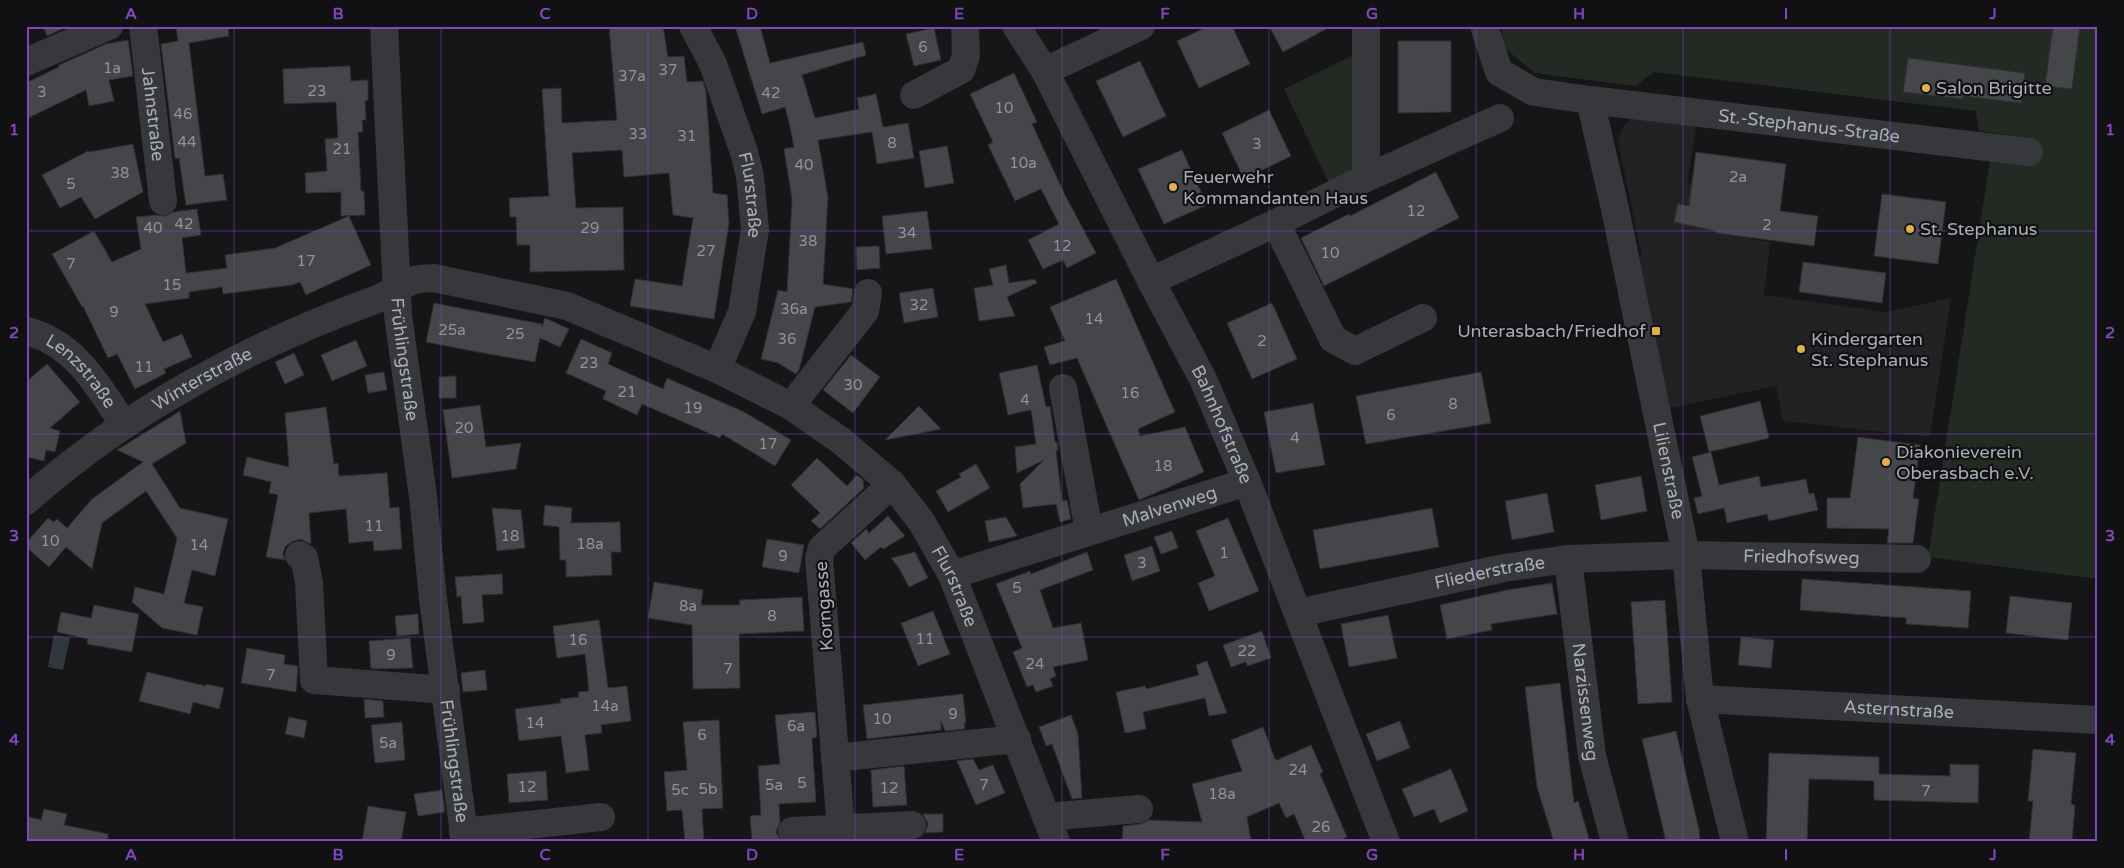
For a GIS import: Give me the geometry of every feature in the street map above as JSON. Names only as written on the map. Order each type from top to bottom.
[{"type":"street","points":[[26,62],[109,26]]},
{"type":"street","name":"Jahnstraße","points":[[143,26],[164,201]]},
{"type":"street","name":"Frühlingstraße","points":[[384,26],[398,315],[423,496],[433,599],[464,837],[601,817]]},
{"type":"street","name":"Flurstraße","points":[[693,26],[713,64],[744,152],[750,176],[755,228],[742,312],[717,369]]},
{"type":"street","points":[[914,95],[961,70],[966,56],[966,26]]},
{"type":"street","name":"Bahnhofstraße","points":[[1016,26],[1045,71],[1151,281],[1203,379],[1247,482],[1386,842]]},
{"type":"street","points":[[1045,71],[1141,26]]},
{"type":"street","points":[[1366,26],[1366,178]]},
{"type":"street","name":"St.-Stephanus-Straße","points":[[1484,26],[1499,72],[1534,92],[2029,152]]},
{"type":"street","name":"Lilienstraße","points":[[1590,100],[1615,209],[1686,555],[1700,698],[1735,842]]},
{"type":"street","points":[[1151,281],[1276,223],[1366,178],[1500,118]]},
{"type":"street","points":[[1276,223],[1333,339],[1355,351],[1423,318]]},
{"type":"street","name":"Flurstraße","points":[[396,289],[416,280],[434,278],[567,306],[717,369],[791,406],[840,440],[892,484],[921,521],[952,575],[1056,842]]},
{"type":"street","name":"Winterstraße","points":[[26,501],[58,473],[124,425],[236,359],[322,319],[378,299],[396,289]]},
{"type":"street","points":[[791,406],[865,311],[868,294]]},
{"type":"street","name":"Lenzstraße","points":[[26,331],[38,334],[62,348],[90,374],[124,425]]},
{"type":"street","points":[[1063,388],[1089,531]]},
{"type":"street","name":"Malvenweg","points":[[952,575],[1247,482]]},
{"type":"street","name":"Korngasse","points":[[841,829],[819,558],[822,548],[892,484]]},
{"type":"street","name":"Frühlingstraße","points":[[299,555],[304,558],[309,582],[314,680],[446,690]]},
{"type":"street","name":"Fliederstraße","points":[[1298,613],[1504,568],[1568,559],[1686,555]]},
{"type":"street","name":"Friedhofsweg","points":[[1686,555],[1917,559]]},
{"type":"street","name":"Narzissenweg","points":[[1568,559],[1592,756],[1615,842]]},
{"type":"street","name":"Asternstraße","points":[[1700,698],[2098,720]]},
{"type":"street","points":[[836,758],[1017,740]]},
{"type":"street","points":[[1046,816],[1139,809]]},
{"type":"street","points":[[792,831],[912,825]]},
{"type":"shaded area","points":[[1502,26],[2098,26],[2098,579],[1928,557],[1990,161],[2028,166],[2030,138],[1979,131],[1976,111],[1654,72],[1635,86],[1535,73],[1502,46]]},
{"type":"shaded area","points":[[1354,55],[1359,169],[1329,183],[1284,89]]},
{"type":"shaded area","name":"Kindergarten St. Stephanus","points":[[1634,116],[1697,122],[1687,184],[1722,190],[1716,233],[1770,242],[1764,295],[1886,312],[1951,298],[1930,437],[1783,421],[1776,386],[1670,408],[1639,256],[1642,256],[1618,142],[1622,128]]},
{"type":"shaded area","points":[[54,635],[70,638],[63,670],[48,667]]},
{"type":"building","points":[[43,26],[61,26],[62,29],[47,36]]},
{"type":"building","points":[[176,26],[228,26],[229,36],[189,43],[205,176],[223,174],[227,200],[186,205],[179,158],[175,159],[161,44],[178,41]]},
{"type":"building","points":[[609,26],[663,26],[668,57],[684,56],[687,82],[703,81],[706,91],[713,193],[727,195],[729,223],[714,319],[630,306],[635,279],[682,286],[693,218],[673,215],[669,173],[624,177],[622,150],[572,153],[576,208],[623,207],[624,270],[530,272],[530,245],[517,245],[516,217],[510,217],[509,198],[549,196],[542,89],[561,88],[562,123],[617,120]]},
{"type":"building","points":[[735,26],[760,26],[770,63],[863,42],[866,55],[802,75],[815,118],[859,109],[857,98],[876,94],[883,127],[908,123],[914,158],[877,164],[872,132],[818,140],[828,197],[823,284],[853,289],[851,302],[815,307],[799,370],[796,374],[778,363],[761,359],[778,290],[787,292],[792,199],[784,149],[794,147],[785,107],[762,114]]},
{"type":"building","points":[[1209,26],[1232,26],[1250,64],[1199,88],[1177,41]]},
{"type":"building","points":[[1269,26],[1332,26],[1283,52]]},
{"type":"building","points":[[2053,26],[2080,26],[2072,89],[2045,86]]},
{"type":"building","points":[[934,28],[941,60],[914,66],[906,34]]},
{"type":"building","points":[[128,40],[133,76],[109,80],[114,101],[89,106],[86,90],[26,119],[26,83],[59,67],[59,65],[106,44]]},
{"type":"building","points":[[1398,41],[1451,41],[1451,112],[1398,113]]},
{"type":"building","points":[[1908,58],[2025,73],[2021,103],[1963,96],[1963,99],[1903,92]]},
{"type":"building","points":[[1140,61],[1166,116],[1123,137],[1096,81]]},
{"type":"building","points":[[350,66],[351,81],[368,80],[368,100],[365,101],[366,120],[362,120],[363,132],[358,132],[361,191],[364,191],[365,215],[341,216],[341,192],[306,193],[305,173],[327,171],[325,139],[338,138],[336,102],[284,104],[283,69]]},
{"type":"building","points":[[1014,73],[1037,122],[1032,124],[1065,195],[1096,253],[1067,268],[1063,260],[1043,269],[1028,240],[1059,224],[1041,189],[1015,201],[988,145],[993,142],[970,94]]},
{"type":"building","points":[[1269,110],[1291,156],[1244,179],[1222,133]]},
{"type":"building","points":[[133,144],[143,192],[95,219],[81,197],[60,208],[42,175],[88,151]]},
{"type":"building","points":[[947,146],[954,183],[925,188],[919,151]]},
{"type":"building","name":"Feuerwehr Kommandanten Haus","points":[[1182,150],[1207,205],[1164,224],[1138,169]]},
{"type":"building","points":[[1696,152],[1786,164],[1780,211],[1818,216],[1814,246],[1716,233],[1716,231],[1674,222],[1678,204],[1689,206]]},
{"type":"building","points":[[1436,172],[1459,218],[1324,286],[1301,238],[1349,214],[1350,216]]},
{"type":"building","name":"St. Stephanus","points":[[1882,194],[1946,202],[1938,264],[1874,256]]},
{"type":"building","points":[[197,209],[201,235],[182,238],[186,273],[227,268],[225,255],[275,248],[349,216],[371,265],[306,295],[300,282],[292,285],[223,294],[222,287],[189,292],[189,298],[145,304],[163,342],[182,334],[192,357],[164,369],[166,373],[135,389],[117,354],[108,358],[83,306],[52,254],[94,231],[112,262],[141,249],[136,217],[165,216],[173,212]]},
{"type":"building","points":[[927,211],[932,249],[886,254],[882,216]]},
{"type":"building","points":[[879,246],[880,268],[857,270],[856,247]]},
{"type":"building","points":[[1803,262],[1886,273],[1882,303],[1799,292]]},
{"type":"building","points":[[1006,265],[1009,283],[1035,279],[1037,283],[1007,297],[1015,316],[979,321],[974,288],[993,285],[989,269]]},
{"type":"building","points":[[1116,279],[1175,412],[1138,429],[1140,436],[1185,427],[1204,472],[1139,500],[1077,358],[1050,365],[1044,347],[1065,341],[1050,307]]},
{"type":"building","points":[[933,288],[938,317],[904,323],[899,293]]},
{"type":"building","points":[[434,303],[542,324],[542,327],[545,318],[569,329],[560,347],[540,338],[535,362],[483,353],[426,342]]},
{"type":"building","points":[[1272,303],[1297,359],[1252,379],[1227,323]]},
{"type":"building","points":[[581,339],[612,353],[608,364],[663,389],[667,378],[744,412],[791,440],[775,466],[722,434],[720,438],[642,404],[637,415],[603,399],[606,391],[566,373]]},
{"type":"building","points":[[356,340],[367,366],[332,381],[321,355]]},
{"type":"building","points":[[294,353],[304,375],[285,384],[275,362]]},
{"type":"building","points":[[851,355],[880,377],[853,413],[823,390]]},
{"type":"building","points":[[47,364],[80,402],[50,428],[60,431],[55,452],[46,450],[44,461],[26,457],[26,382]]},
{"type":"building","points":[[1037,365],[1046,407],[1050,406],[1055,442],[1057,442],[1058,450],[1056,451],[1062,501],[1067,500],[1071,519],[1060,522],[1056,504],[1023,508],[1020,484],[1044,460],[1017,473],[1015,447],[1036,444],[1031,410],[1008,415],[999,373]]},
{"type":"building","points":[[384,372],[387,390],[368,393],[365,375]]},
{"type":"building","points":[[1481,372],[1491,423],[1366,444],[1356,396]]},
{"type":"building","points":[[456,376],[456,398],[439,398],[439,377]]},
{"type":"building","points":[[1760,401],[1769,438],[1709,452],[1700,416]]},
{"type":"building","points":[[1313,403],[1325,465],[1276,473],[1264,412]]},
{"type":"building","points":[[480,405],[486,447],[521,443],[516,469],[452,478],[443,410]]},
{"type":"building","points":[[919,406],[941,429],[885,440]]},
{"type":"building","points":[[326,407],[334,464],[338,463],[339,476],[387,473],[390,508],[399,507],[402,549],[374,551],[373,541],[349,543],[346,509],[309,513],[311,544],[300,539],[291,542],[285,547],[283,554],[285,560],[266,557],[278,495],[269,493],[271,482],[243,475],[247,457],[289,467],[285,413]]},
{"type":"building","points":[[180,411],[186,443],[152,464],[180,508],[228,519],[215,576],[192,570],[184,603],[203,607],[197,635],[162,628],[132,602],[135,587],[164,594],[177,538],[146,491],[102,523],[92,569],[66,547],[49,567],[26,547],[26,543],[48,518],[54,522],[57,519],[67,528],[92,499],[143,462],[117,450]]},
{"type":"building","points":[[1858,437],[1920,445],[1913,498],[1919,499],[1913,543],[1887,543],[1889,529],[1827,528],[1827,498],[1850,498]]},
{"type":"building","points":[[1711,452],[1719,485],[1759,476],[1761,487],[1806,479],[1809,494],[1814,493],[1818,510],[1769,521],[1767,514],[1727,523],[1724,508],[1698,514],[1694,498],[1702,496],[1692,457]]},
{"type":"building","points":[[817,458],[847,486],[857,475],[863,480],[864,488],[820,529],[811,521],[820,513],[791,485]]},
{"type":"building","points":[[976,464],[990,488],[948,512],[936,491],[961,477],[959,474]]},
{"type":"building","points":[[1641,476],[1647,511],[1601,520],[1595,485]]},
{"type":"building","points":[[1547,493],[1554,532],[1512,540],[1505,501]]},
{"type":"building","points":[[545,505],[572,508],[571,523],[620,522],[621,552],[611,552],[612,575],[566,577],[566,560],[560,560],[559,527],[543,525]]},
{"type":"building","points":[[492,508],[521,510],[525,548],[497,551]]},
{"type":"building","points":[[1432,508],[1439,547],[1320,569],[1313,530]]},
{"type":"building","points":[[888,516],[905,536],[883,549],[881,547],[865,560],[851,543],[866,529],[869,533]]},
{"type":"building","points":[[1006,517],[1017,536],[989,542],[985,521]]},
{"type":"building","points":[[1228,518],[1259,591],[1209,611],[1198,583],[1215,576],[1196,531]]},
{"type":"building","points":[[1172,531],[1178,548],[1161,554],[1154,537]]},
{"type":"building","points":[[767,539],[804,545],[799,573],[762,567]]},
{"type":"building","points":[[1152,546],[1160,571],[1132,581],[1124,555]]},
{"type":"building","points":[[915,552],[928,578],[909,587],[899,568],[891,558]]},
{"type":"building","points":[[1087,552],[1093,570],[1040,590],[1053,628],[1081,623],[1088,660],[1053,667],[1056,676],[1050,679],[1053,686],[1036,692],[1033,685],[1027,687],[1013,652],[1022,648],[996,584],[1030,571],[1031,574]]},
{"type":"building","points":[[502,574],[503,594],[482,595],[484,622],[463,624],[461,596],[457,597],[455,577]]},
{"type":"building","points":[[1802,579],[1971,591],[1968,628],[1906,624],[1906,618],[1800,610]]},
{"type":"building","points":[[654,582],[703,590],[701,605],[740,605],[739,600],[802,597],[804,631],[739,634],[740,688],[693,689],[692,625],[648,618]]},
{"type":"building","points":[[1552,583],[1557,614],[1491,624],[1492,630],[1447,639],[1440,605],[1507,590]]},
{"type":"building","points":[[2010,596],[2072,603],[2068,640],[2006,633]]},
{"type":"building","points":[[1665,600],[1672,702],[1638,704],[1631,602]]},
{"type":"building","points":[[94,605],[139,614],[132,652],[87,644],[88,639],[57,632],[61,612],[91,618]]},
{"type":"building","points":[[933,611],[950,654],[918,666],[901,623]]},
{"type":"building","points":[[418,614],[419,634],[397,636],[395,616]]},
{"type":"building","points":[[1388,615],[1397,658],[1349,667],[1341,624]]},
{"type":"building","points":[[599,620],[608,688],[627,686],[631,721],[601,725],[602,733],[585,735],[589,770],[566,773],[561,736],[519,741],[515,709],[561,703],[560,699],[579,697],[578,692],[589,691],[585,654],[557,658],[553,626]]},
{"type":"building","points":[[1262,631],[1271,658],[1247,666],[1246,662],[1231,667],[1223,645]]},
{"type":"building","points":[[1741,637],[1774,640],[1771,668],[1738,665]]},
{"type":"building","points":[[410,638],[413,668],[371,669],[369,641]]},
{"type":"building","points":[[247,648],[285,655],[284,664],[298,666],[296,692],[241,683]]},
{"type":"building","points":[[1207,661],[1227,713],[1209,716],[1205,698],[1143,712],[1146,729],[1125,733],[1116,692],[1145,686],[1146,689],[1199,675],[1196,665]]},
{"type":"building","points":[[485,670],[487,690],[463,692],[461,673]]},
{"type":"building","points":[[147,672],[206,686],[206,684],[224,688],[219,709],[193,702],[190,714],[139,701]]},
{"type":"building","points":[[1560,683],[1574,803],[1578,801],[1590,842],[1554,842],[1537,787],[1525,687]]},
{"type":"building","points":[[963,694],[965,729],[945,731],[941,721],[941,730],[867,739],[863,705]]},
{"type":"building","points":[[364,699],[383,701],[384,717],[365,718]]},
{"type":"building","points":[[815,712],[817,737],[812,738],[816,802],[779,804],[780,822],[776,832],[781,842],[752,842],[750,816],[761,815],[758,766],[780,764],[775,715]]},
{"type":"building","points":[[1071,715],[1078,734],[1082,798],[1072,799],[1052,744],[1046,746],[1039,727]]},
{"type":"building","points":[[289,717],[307,721],[304,738],[285,734]]},
{"type":"building","points":[[719,720],[723,808],[702,809],[704,842],[685,842],[682,810],[667,811],[664,772],[687,770],[683,722]]},
{"type":"building","points":[[1400,721],[1410,748],[1377,761],[1366,734]]},
{"type":"building","points":[[402,722],[405,760],[375,763],[371,725]]},
{"type":"building","points":[[1263,727],[1277,760],[1311,745],[1323,772],[1320,774],[1347,837],[1336,842],[1306,842],[1294,814],[1286,818],[1279,803],[1247,817],[1251,842],[1122,842],[1123,826],[1141,824],[1149,820],[1202,822],[1192,784],[1242,771],[1231,740]]},
{"type":"building","points":[[1676,731],[1699,830],[1700,842],[1666,842],[1642,739]]},
{"type":"building","points":[[2033,749],[2076,753],[2071,804],[2075,805],[2072,842],[2029,842],[2033,801],[2028,801]]},
{"type":"building","points":[[1769,753],[1879,757],[1879,774],[1950,776],[1950,764],[1979,765],[1978,803],[1874,800],[1874,781],[1809,779],[1807,842],[1766,842]]},
{"type":"building","points":[[973,759],[979,770],[993,765],[1005,793],[976,805],[957,761]]},
{"type":"building","points":[[904,766],[907,805],[873,807],[871,770]]},
{"type":"building","points":[[1451,769],[1468,811],[1440,823],[1434,809],[1414,817],[1402,789]]},
{"type":"building","points":[[546,771],[548,800],[509,803],[507,774]]},
{"type":"building","points":[[442,790],[445,812],[418,816],[414,794]]},
{"type":"building","points":[[368,806],[406,812],[401,842],[362,842]]},
{"type":"building","points":[[44,809],[67,814],[64,825],[108,834],[108,842],[26,842],[26,816],[41,820]]},
{"type":"building","points":[[923,814],[943,814],[943,832],[925,833],[928,824]]},
{"type":"place","name":"Salon Brigitte","points":[[1926,88]]},
{"type":"place","name":"Feuerwehr Kommandanten Haus","points":[[1173,187]]},
{"type":"place","name":"St. Stephanus","points":[[1910,229]]},
{"type":"place","name":"Unterasbach/Friedhof","points":[[1656,331]]},
{"type":"place","name":"Kindergarten St. Stephanus","points":[[1801,349]]},
{"type":"place","name":"Diakonieverein Oberasbach e.V.","points":[[1886,462]]}]
